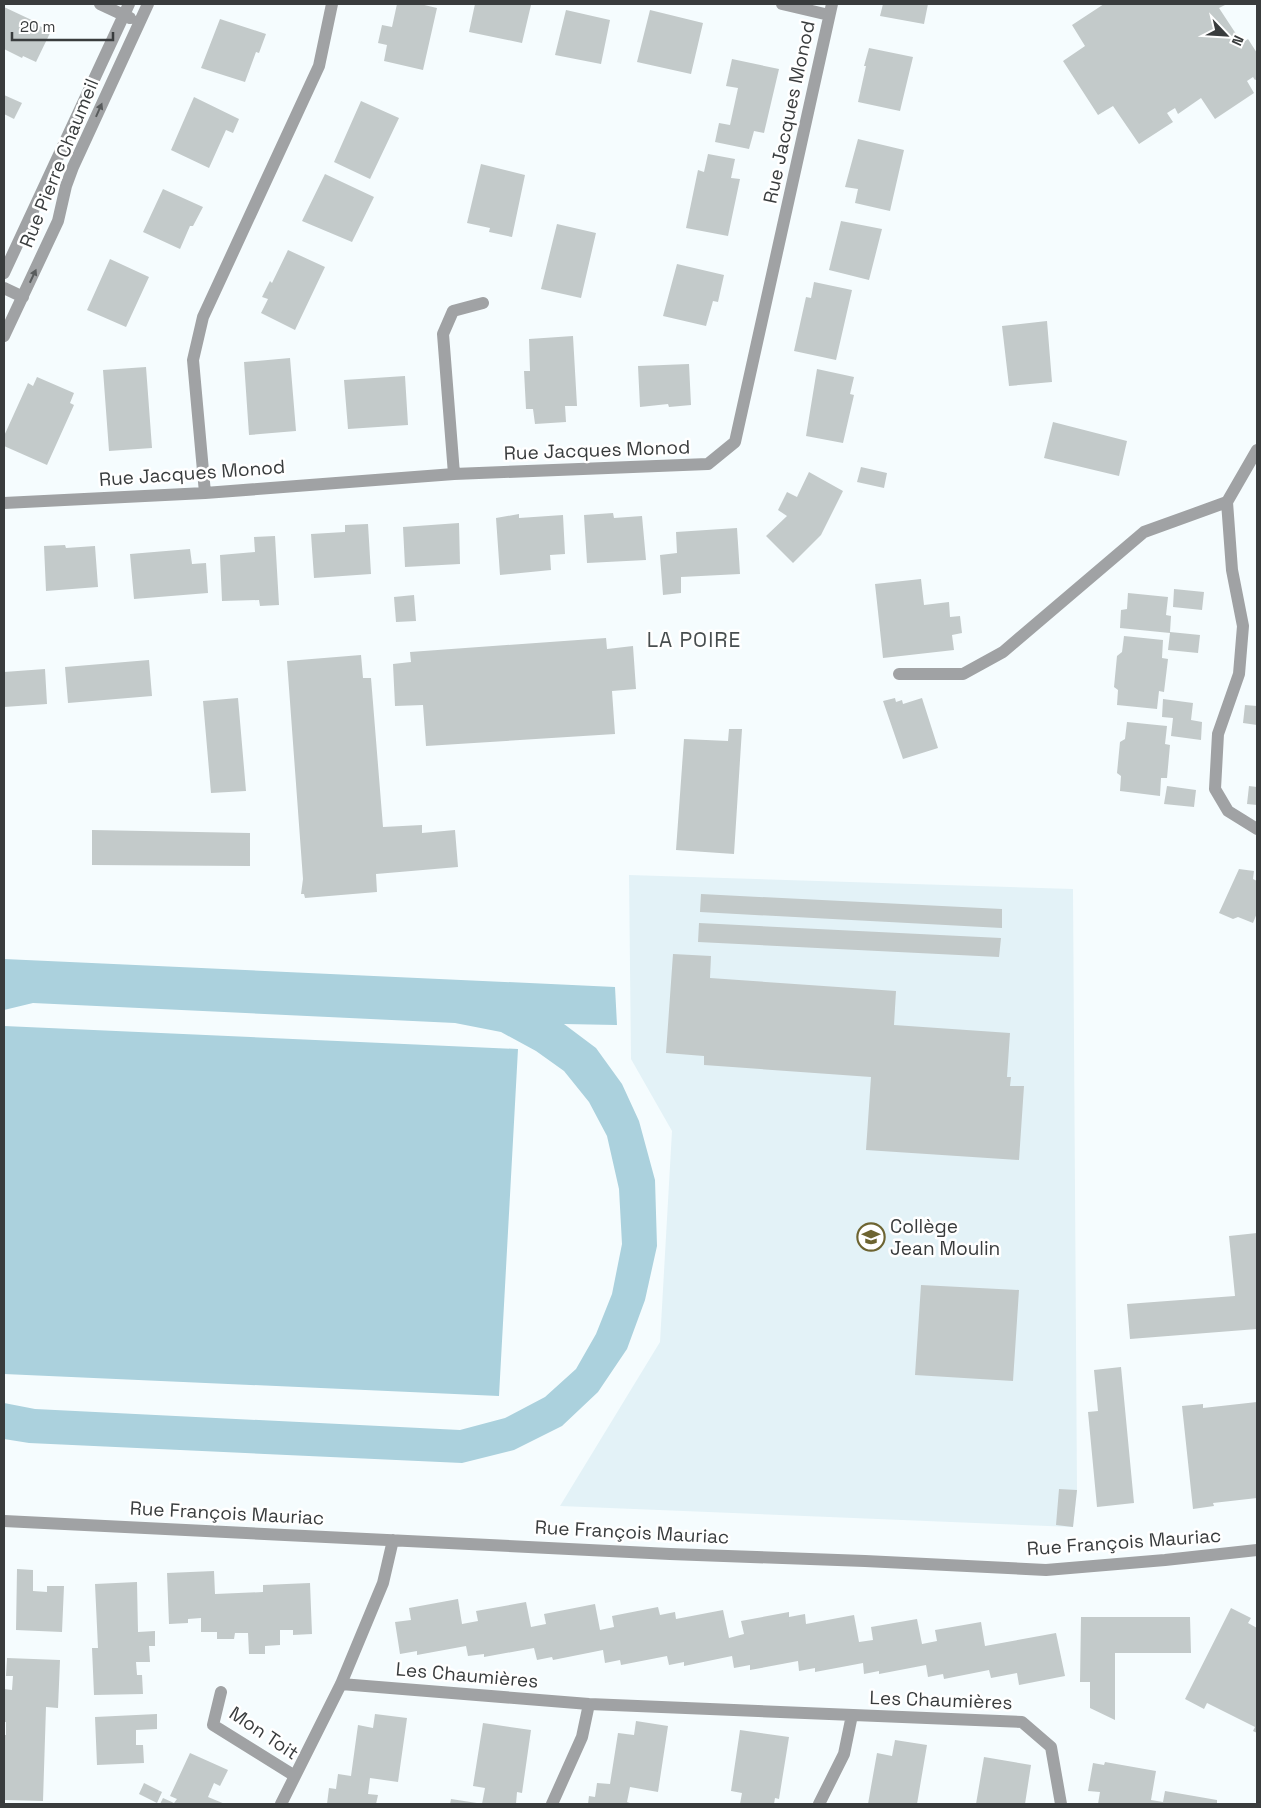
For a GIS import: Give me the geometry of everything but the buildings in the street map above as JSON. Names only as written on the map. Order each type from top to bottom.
[{"type":"street","points":[[100,4],[126,9],[139,22]]},
{"type":"street","name":"Rue Pierre Chaumeil","points":[[4,336],[58,221],[66,186],[73,167],[148,4]]},
{"type":"street","points":[[205,492],[193,360],[203,317],[318,66],[332,4]]},
{"type":"street","points":[[782,4],[831,9]]},
{"type":"street","name":"Rue Pierre Chaumeil","points":[[4,273],[126,9]]},
{"type":"street","name":"Rue Jacques Monod","points":[[4,503],[205,492],[454,474],[708,464],[735,442],[831,9]]},
{"type":"street","points":[[4,288],[23,296]]},
{"type":"street","points":[[454,474],[443,334],[453,311],[483,303]]},
{"type":"street","points":[[1257,450],[1227,502],[1232,570],[1243,626],[1240,674],[1218,734],[1216,789],[1228,811],[1257,829]]},
{"type":"street","points":[[899,674],[963,674],[1003,652],[1144,532],[1227,502]]},
{"type":"street","name":"Rue François Mauriac","points":[[4,1521],[670,1554],[865,1560],[1046,1570],[1257,1550]]},
{"type":"street","points":[[281,1804],[341,1684],[383,1583],[393,1540]]},
{"type":"street","name":"Les Chaumières","points":[[341,1684],[589,1704],[1022,1722],[1051,1747],[1061,1804]]},
{"type":"street","name":"Mon Toit","points":[[221,1692],[213,1725],[295,1776]]},
{"type":"street","points":[[552,1804],[582,1737],[589,1704]]},
{"type":"street","name":"Les Chaumières","points":[[819,1804],[844,1754],[852,1715]]},
{"type":"shaded area","name":"Collège Jean Moulin","points":[[629,875],[1073,889],[1077,1490],[1073,1527],[560,1506],[660,1342],[672,1131],[631,1059]]},
{"type":"shaded area","points":[[4,959],[615,987],[617,1025],[564,1024],[596,1048],[622,1084],[639,1121],[655,1180],[657,1246],[645,1300],[627,1349],[598,1392],[562,1426],[514,1450],[462,1463],[29,1443],[4,1439],[4,1403],[35,1409],[460,1430],[505,1418],[545,1397],[576,1369],[596,1334],[612,1294],[622,1244],[619,1189],[607,1136],[589,1102],[564,1071],[536,1051],[501,1032],[455,1023],[33,1003],[4,1010]]},
{"type":"shaded area","points":[[4,1026],[518,1049],[499,1396],[4,1374]]},
{"type":"place","name":"Collège Jean Moulin","points":[[871,1237]]},
{"type":"district","name":"LA POIRE","points":[[694,639]]}]
